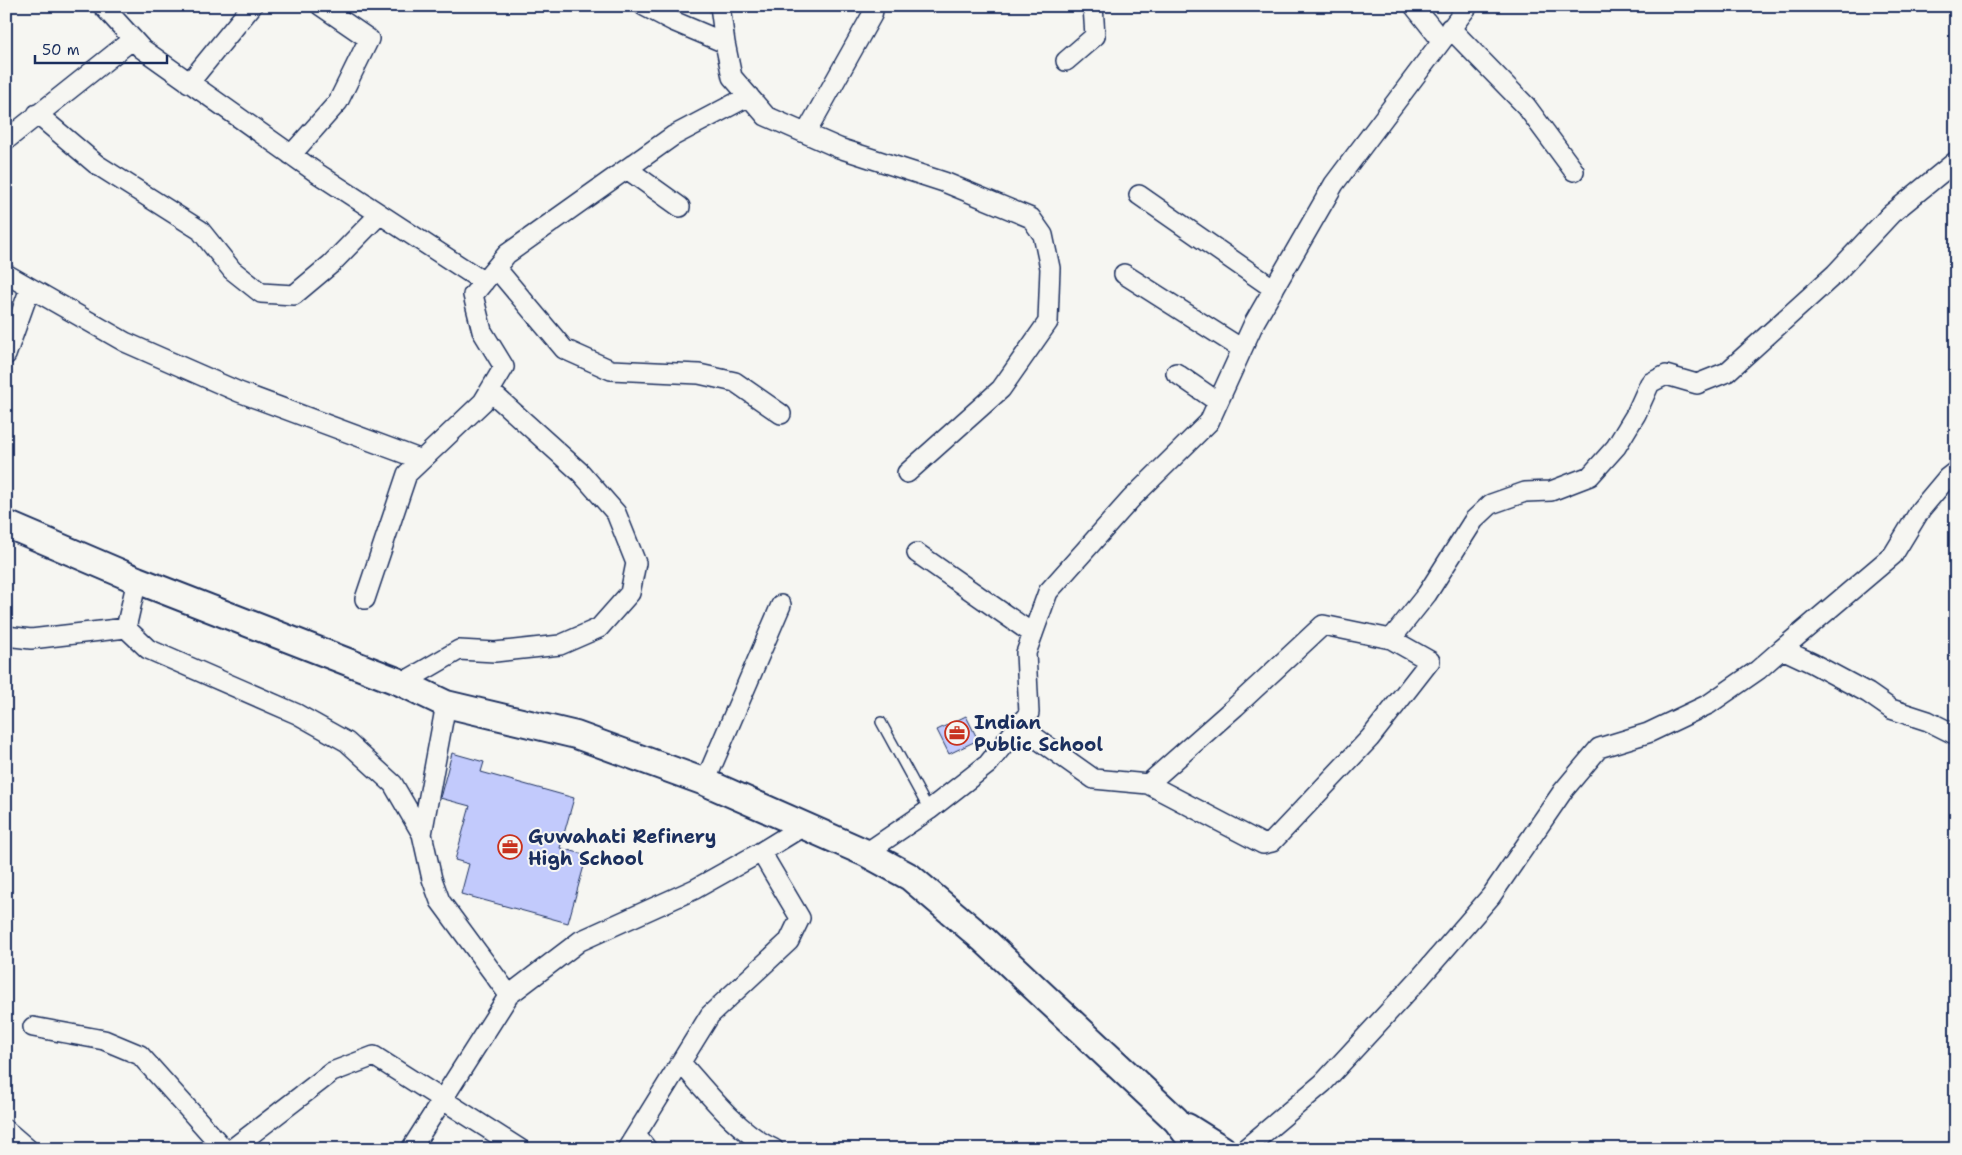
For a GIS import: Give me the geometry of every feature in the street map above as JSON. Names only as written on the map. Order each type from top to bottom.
[{"type":"street","points":[[103,6],[141,48],[291,155],[380,214],[490,275],[564,349],[611,370],[699,374],[735,382],[781,414]]},
{"type":"street","points":[[189,82],[252,6]]},
{"type":"street","points":[[291,155],[338,102],[369,39],[321,6]]},
{"type":"street","points":[[644,6],[673,22],[725,43]]},
{"type":"street","points":[[720,6],[732,77],[766,116],[839,148],[944,182],[1030,218],[1043,235],[1050,268],[1048,322],[1001,389],[907,473]]},
{"type":"street","points":[[806,134],[872,15],[874,6]]},
{"type":"street","points":[[1066,61],[1095,36],[1094,6]]},
{"type":"street","points":[[1414,6],[1526,106],[1574,171]]},
{"type":"street","points":[[866,853],[929,810],[988,764],[1030,713],[1026,653],[1048,592],[1131,499],[1209,422],[1254,323],[1334,184],[1468,6]]},
{"type":"street","points":[[6,140],[133,39]]},
{"type":"street","points":[[365,599],[407,474],[483,402],[504,367],[482,331],[473,295],[507,254],[673,136],[749,96]]},
{"type":"street","points":[[37,114],[96,164],[200,230],[232,270],[261,293],[294,295],[331,264],[380,214]]},
{"type":"street","points":[[1391,639],[1427,594],[1474,520],[1491,504],[1525,492],[1551,491],[1590,476],[1616,448],[1636,414],[1650,383],[1666,375],[1696,384],[1727,372],[1835,274],[1891,214],[1956,161]]},
{"type":"street","points":[[627,170],[680,207]]},
{"type":"street","points":[[1139,196],[1274,289]]},
{"type":"street","points":[[6,274],[124,342],[239,392],[422,460]]},
{"type":"street","points":[[1124,274],[1242,349]]},
{"type":"street","points":[[6,355],[30,288]]},
{"type":"street","points":[[1176,373],[1218,402]]},
{"type":"street","points":[[402,683],[458,650],[495,652],[560,645],[599,628],[630,593],[636,563],[616,513],[581,473],[490,391]]},
{"type":"street","points":[[1245,1149],[1323,1083],[1419,979],[1491,896],[1563,791],[1599,748],[1648,733],[1709,704],[1758,670],[1893,555],[1921,509],[1947,478],[1956,471]]},
{"type":"street","points":[[6,524],[137,580],[402,683],[446,704],[576,735],[705,782],[866,853],[910,877],[975,932],[1176,1120],[1198,1149]]},
{"type":"street","points":[[917,553],[1033,634]]},
{"type":"street","points":[[126,628],[137,580]]},
{"type":"street","points":[[705,782],[781,605]]},
{"type":"street","points":[[1019,726],[1094,779],[1148,784],[1263,844],[1272,842],[1370,738],[1430,661],[1391,639],[1323,624],[1148,784]]},
{"type":"street","points":[[6,636],[31,640],[126,628]]},
{"type":"street","points":[[126,628],[148,649],[297,714],[347,742],[393,784],[422,834],[432,878],[440,902],[509,994]]},
{"type":"street","points":[[1782,649],[1860,689],[1891,709],[1928,721],[1956,735]]},
{"type":"street","points":[[422,834],[446,704]]},
{"type":"street","points":[[411,1149],[509,994],[580,941],[695,889],[805,825]]},
{"type":"street","points":[[637,1144],[681,1063],[710,1015],[789,941],[800,918],[761,852]]},
{"type":"street","points":[[33,1027],[104,1040],[140,1055],[224,1149]]},
{"type":"street","points":[[232,1149],[332,1072],[374,1056],[520,1149]]},
{"type":"street","points":[[681,1063],[722,1108],[759,1142],[774,1149]]},
{"type":"street","points":[[1176,1120],[1222,1149]]},
{"type":"street","points":[[6,1130],[28,1149]]},
{"type":"lane","points":[[881,722],[929,810]]},
{"type":"building","points":[[966,716],[978,740],[949,754],[937,730]]},
{"type":"building","points":[[452,753],[484,762],[481,772],[574,798],[560,848],[587,855],[568,923],[461,894],[469,864],[455,860],[470,806],[440,798]]},
{"type":"place","name":"Indian Public School","points":[[957,733]]},
{"type":"place","name":"Guwahati Refinery High School","points":[[510,847]]}]
